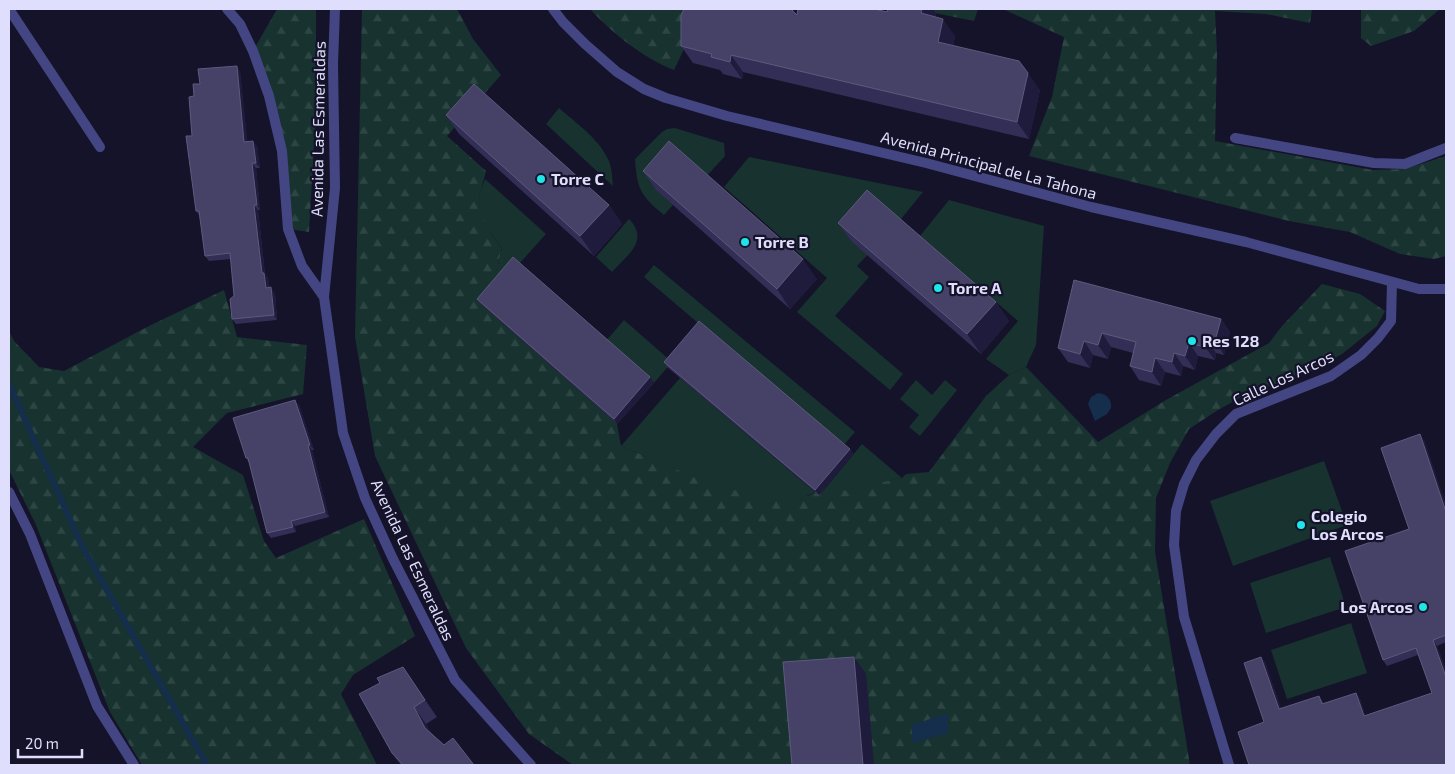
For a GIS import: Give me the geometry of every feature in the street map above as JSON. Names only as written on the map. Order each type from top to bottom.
[{"type":"street","points":[[9,9],[100,147]]},
{"type":"street","points":[[227,9],[240,24],[253,51],[269,96],[282,151],[288,230],[302,266],[324,296]]},
{"type":"street","name":"Avenida Las Esmeraldas","points":[[335,9],[333,64],[335,188],[324,296],[343,433],[365,498],[392,559],[455,680],[531,765]]},
{"type":"street","name":"Avenida Principal de La Tahona","points":[[553,9],[563,22],[617,72],[666,98],[728,116],[926,163],[1091,208],[1246,242],[1419,289],[1446,289]]},
{"type":"street","points":[[1235,138],[1374,163],[1405,164],[1446,148]]},
{"type":"street","name":"Calle Los Arcos","points":[[1229,765],[1184,617],[1174,545],[1176,511],[1184,484],[1196,460],[1216,434],[1236,414],[1331,376],[1361,355],[1391,321],[1392,282]]},
{"type":"street","points":[[9,492],[30,534],[97,706],[134,765]]},
{"type":"green space","points":[[277,9],[316,9],[316,111],[309,232],[288,229],[282,151],[253,51]]},
{"type":"green space","points":[[362,9],[457,9],[473,39],[501,75],[447,136],[486,171],[479,197],[491,234],[502,248],[498,264],[498,275],[481,304],[617,424],[621,446],[658,461],[808,496],[815,492],[902,478],[906,474],[929,472],[986,396],[1009,375],[1026,367],[1098,442],[1166,400],[1269,343],[1282,326],[1322,284],[1360,294],[1385,311],[1377,326],[1342,354],[1316,369],[1243,396],[1189,429],[1170,463],[1156,498],[1155,552],[1190,765],[573,765],[529,734],[466,648],[375,456],[355,337]]},
{"type":"green space","points":[[590,9],[712,9],[692,32],[674,70],[639,52],[608,27]]},
{"type":"green space","points":[[915,9],[978,9],[974,21]]},
{"type":"green space","points":[[1003,9],[1312,9],[1310,23],[1266,14],[1215,11],[1217,54],[1215,141],[1373,170],[1405,169],[1446,156],[1446,256],[1434,259],[1400,254],[1350,232],[1289,221],[1029,156],[1052,97],[1064,37]]},
{"type":"green space","points":[[1361,9],[1440,9],[1414,31],[1371,46],[1361,38]]},
{"type":"green space","points":[[559,108],[586,131],[604,151],[612,172],[613,186],[546,124]]},
{"type":"green space","points":[[675,128],[724,143],[725,156],[704,179],[657,190],[673,205],[664,215],[650,203],[642,192],[637,178],[635,159],[662,132]]},
{"type":"green space","points":[[749,157],[923,192],[897,224],[857,266],[869,277],[835,316],[903,374],[890,390],[797,312],[827,278],[724,187]]},
{"type":"green space","points":[[485,179],[546,234],[519,264],[498,275],[498,264],[502,248],[486,225],[479,205],[480,193]]},
{"type":"green space","points":[[949,200],[1044,226],[1036,345],[1026,367],[1009,375],[986,359],[1018,321],[920,236]]},
{"type":"green space","points":[[629,219],[635,227],[637,241],[630,254],[612,272],[596,257]]},
{"type":"green space","points":[[654,265],[855,432],[843,446],[644,277]]},
{"type":"green space","points":[[224,290],[237,337],[307,345],[303,394],[227,413],[193,447],[243,475],[264,541],[276,558],[364,519],[415,636],[353,675],[341,694],[377,765],[142,765],[110,712],[36,525],[9,470],[9,331],[14,341],[39,367],[64,371],[149,326]]},
{"type":"green space","points":[[624,320],[672,362],[654,383],[606,341]]},
{"type":"green space","points":[[680,378],[815,492],[796,501],[779,501],[748,494],[704,481],[621,446]]},
{"type":"green space","points":[[916,380],[932,395],[945,380],[957,390],[920,436],[909,427],[919,415],[900,399]]},
{"type":"green space","points":[[862,444],[902,478],[819,496]]},
{"type":"green space","points":[[1324,461],[1347,525],[1233,566],[1210,501]]},
{"type":"green space","points":[[1330,557],[1346,607],[1266,633],[1250,583]]},
{"type":"green space","points":[[1351,623],[1367,673],[1287,699],[1271,650]]},
{"type":"water","points":[[1098,393],[1104,394],[1108,398],[1111,402],[1111,408],[1107,414],[1095,421],[1088,404],[1091,397]]},
{"type":"water","points":[[948,713],[948,733],[912,743],[912,725]]},
{"type":"building","points":[[684,9],[791,9],[797,15],[798,9],[874,9],[887,12],[888,9],[922,9],[921,13],[943,19],[938,42],[1019,61],[1028,73],[1017,122],[731,55],[730,62],[711,57],[712,54],[681,46],[681,15]]},
{"type":"building","points":[[237,66],[244,142],[253,141],[256,163],[252,163],[257,205],[254,205],[262,273],[264,273],[266,288],[271,287],[274,315],[232,319],[230,299],[234,296],[230,253],[205,256],[199,211],[196,211],[186,136],[192,136],[189,97],[194,96],[193,84],[200,84],[198,69]]},
{"type":"building","name":"Torre C","points":[[474,84],[609,205],[580,236],[446,115]]},
{"type":"building","name":"Torre B","points":[[669,141],[803,259],[777,289],[643,171]]},
{"type":"building","name":"Torre A","points":[[867,190],[996,302],[967,334],[838,223]]},
{"type":"building","points":[[513,257],[650,377],[614,419],[477,299]]},
{"type":"building","name":"Res 128","points":[[1074,280],[1221,319],[1215,341],[1207,339],[1205,347],[1189,343],[1185,356],[1174,353],[1172,362],[1155,358],[1152,372],[1130,366],[1136,342],[1102,333],[1098,345],[1084,341],[1080,354],[1058,348]]},
{"type":"building","points":[[699,321],[850,449],[815,490],[664,362]]},
{"type":"building","points":[[295,400],[310,445],[308,445],[325,512],[291,521],[293,527],[267,533],[248,458],[246,458],[233,418]]},
{"type":"building","points":[[1420,434],[1446,512],[1446,635],[1433,640],[1446,677],[1446,765],[1249,765],[1238,732],[1264,722],[1244,663],[1261,657],[1279,709],[1319,696],[1322,704],[1356,693],[1364,716],[1432,693],[1416,648],[1383,660],[1345,551],[1409,529],[1381,448]]},
{"type":"building","points":[[854,657],[863,765],[792,765],[783,662]]},
{"type":"building","points":[[403,667],[425,700],[414,707],[425,728],[444,745],[453,738],[474,765],[403,765],[392,753],[359,694],[380,683],[377,678]]},
{"type":"waterway","points":[[9,384],[82,546],[207,765]]},
{"type":"place","name":"Torre C","points":[[541,179]]},
{"type":"place","name":"Torre B","points":[[745,242]]},
{"type":"place","name":"Torre A","points":[[938,288]]},
{"type":"place","name":"Res 128","points":[[1192,341]]},
{"type":"place","name":"Colegio Los Arcos","points":[[1301,525]]},
{"type":"place","name":"Los Arcos","points":[[1423,607]]}]
